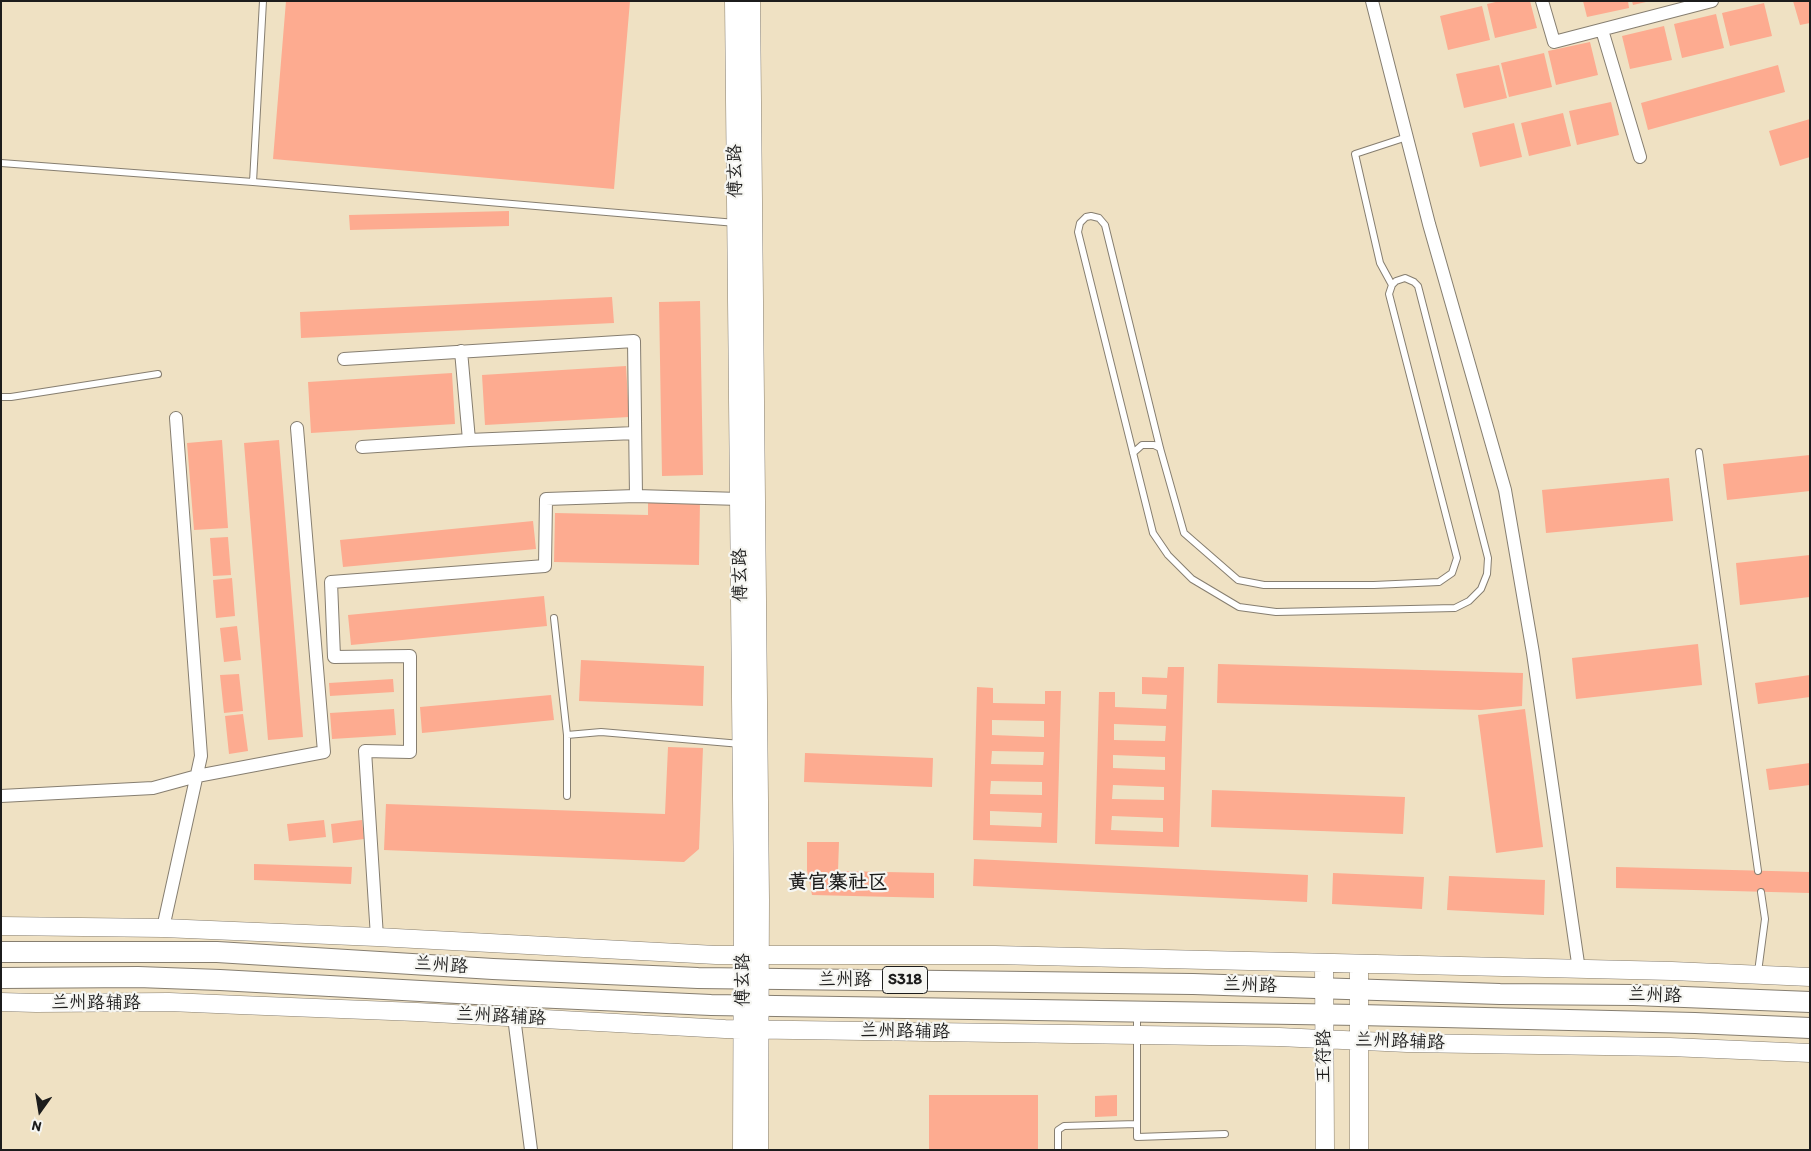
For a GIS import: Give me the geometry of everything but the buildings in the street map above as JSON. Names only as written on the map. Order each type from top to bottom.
[{"type":"main road","name":"兰州路","points":[[1,952],[217,952],[493,969],[752,979],[1183,984],[1500,994],[1643,995],[1810,1002]]},
{"type":"main road","name":"兰州路","points":[[1,978],[138,977],[220,980],[512,996],[752,1006],[1137,1011],[1810,1028]]},
{"type":"street","name":"傅玄路","points":[[734,1],[742,745],[752,955]]},
{"type":"street","name":"傅玄路","points":[[751,1],[758,562],[752,1030],[758,1150]]},
{"type":"street","points":[[1372,1],[1429,224],[1505,490],[1533,653],[1580,970]]},
{"type":"street","points":[[1542,1],[1554,42],[1712,1]]},
{"type":"street","points":[[1602,30],[1640,157]]},
{"type":"street","points":[[344,359],[634,341],[636,496]]},
{"type":"street","points":[[461,351],[469,440]]},
{"type":"street","points":[[163,928],[201,756],[176,418]]},
{"type":"street","points":[[1,796],[154,788],[197,776],[324,752],[297,428]]},
{"type":"street","points":[[362,447],[469,440],[635,433]]},
{"type":"street","points":[[377,937],[365,752],[410,752],[410,656],[334,657],[330,582],[546,566],[546,499],[636,496],[740,499]]},
{"type":"street","points":[[1,926],[163,928],[377,937],[635,952],[752,955],[995,954],[1758,974],[1810,977]]},
{"type":"street","name":"王符路","points":[[1324,963],[1325,1150]]},
{"type":"street","name":"王符路","points":[[1358,964],[1360,1150]]},
{"type":"street","name":"兰州路辅路","points":[[1,1002],[178,1002],[752,1030],[1258,1036],[1518,1046],[1670,1047],[1810,1054]]},
{"type":"street","points":[[514,1017],[531,1150]]},
{"type":"street","name":"傅玄路","points":[[742,1150],[752,1030]]},
{"type":"lane","points":[[253,182],[263,1]]},
{"type":"lane","points":[[1392,285],[1380,264],[1355,154],[1407,137]]},
{"type":"lane","points":[[1,163],[253,182],[737,223]]},
{"type":"lane","points":[[1091,216],[1100,218],[1105,225],[1160,448],[1184,533],[1238,580],[1264,585],[1374,585],[1439,582],[1446,578],[1452,573],[1456,558],[1389,294],[1392,285],[1396,281],[1405,278],[1418,286],[1488,558],[1487,574],[1481,589],[1469,601],[1455,608],[1276,612],[1240,607],[1192,579],[1168,554],[1153,533],[1078,232],[1080,223],[1091,216]]},
{"type":"lane","points":[[1,397],[158,374]]},
{"type":"lane","points":[[1133,453],[1142,446],[1154,445],[1160,448]]},
{"type":"lane","points":[[1699,452],[1758,871]]},
{"type":"lane","points":[[554,618],[566,736],[567,796]]},
{"type":"lane","points":[[566,736],[601,732],[742,745]]},
{"type":"lane","points":[[1758,974],[1765,919],[1761,892]]},
{"type":"lane","points":[[1137,1011],[1137,1136],[1225,1134]]},
{"type":"lane","points":[[1058,1150],[1058,1130],[1064,1126],[1137,1124]]},
{"type":"district","name":"黄官寨社区","points":[[838,883]]}]
